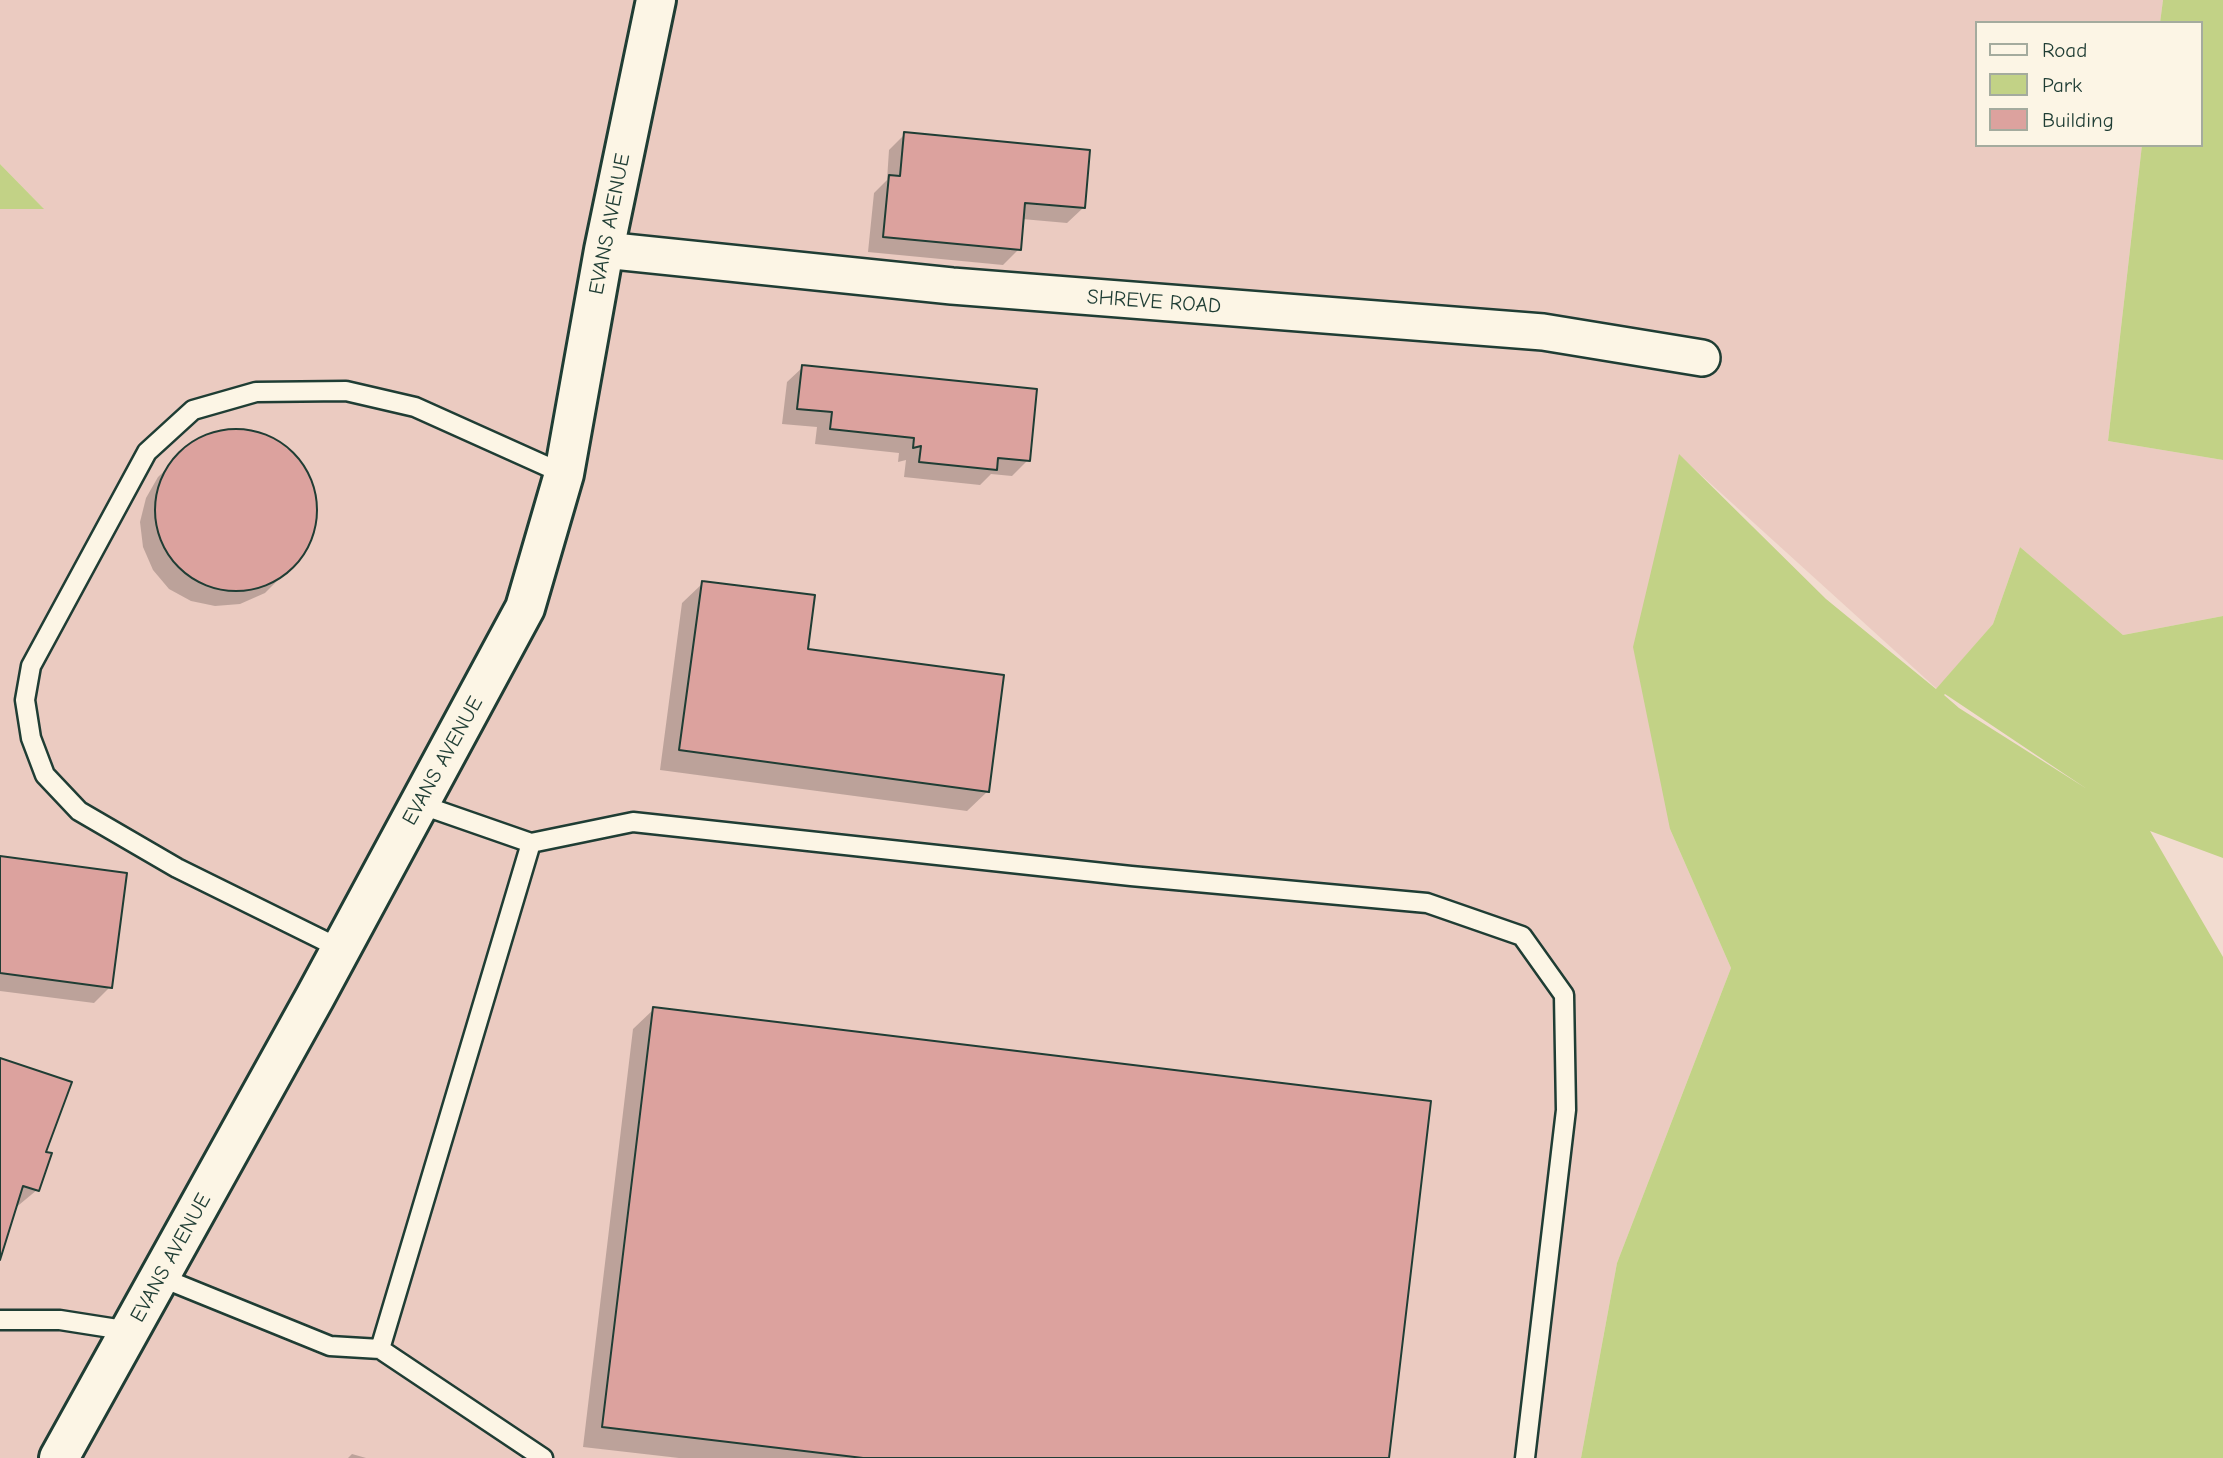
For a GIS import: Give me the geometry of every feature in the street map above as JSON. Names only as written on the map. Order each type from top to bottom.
[{"type":"street","name":"EVANS AVENUE","points":[[59,1458],[341,949],[525,608],[564,474],[604,250],[656,0]]},
{"type":"street","name":"SHREVE ROAD","points":[[604,250],[952,286],[1543,332],[1702,358]]},
{"type":"lane","points":[[341,949],[177,867],[79,811],[46,775],[31,738],[25,700],[31,666],[147,452],[193,410],[256,393],[346,391],[415,407],[564,474]]},
{"type":"lane","points":[[419,804],[531,843],[633,822],[1131,876],[1427,903],[1522,936],[1564,995],[1566,1110],[1525,1458]]},
{"type":"lane","points":[[380,1349],[531,843]]},
{"type":"lane","points":[[160,1277],[330,1346],[380,1349],[543,1458]]},
{"type":"lane","points":[[0,1320],[60,1320],[130,1331]]},
{"type":"shaded area","points":[[0,0],[2163,0],[2160,21],[1974,21],[1974,147],[2142,147],[2108,441],[2223,460],[2223,616],[2123,635],[2020,547],[1993,624],[1937,689],[1679,455],[1670,829],[1731,968],[1617,1263],[1581,1458],[0,1458],[0,209],[43,208],[0,164]]},
{"type":"green space","points":[[2163,0],[2223,0],[2223,460],[2108,441],[2142,147],[2202,147],[2202,21],[2160,21]]},
{"type":"green space","points":[[0,164],[44,209],[0,209]]},
{"type":"green space","points":[[1679,454],[1826,599],[1936,689],[1993,624],[2020,547],[2123,635],[2223,616],[2223,858],[2150,831],[2223,957],[2223,1458],[1581,1458],[1617,1263],[1731,968],[1670,829],[1633,647]],"holes":[[[1945,694],[2087,789],[1959,708]]]},
{"type":"building","points":[[904,132],[1090,150],[1085,208],[1025,203],[1021,250],[883,237],[889,175],[900,176]]},
{"type":"building","points":[[802,365],[1037,389],[1030,461],[998,458],[997,470],[919,462],[921,446],[913,448],[914,438],[830,429],[832,412],[797,409]]},
{"type":"building","points":[[236,429],[267,436],[293,453],[310,479],[317,510],[310,541],[293,567],[267,584],[236,591],[205,584],[179,567],[162,541],[155,510],[162,479],[179,453],[205,436]]},
{"type":"building","points":[[702,581],[815,595],[808,649],[1004,675],[989,792],[679,750]]},
{"type":"building","points":[[0,856],[127,873],[112,988],[0,973]]},
{"type":"building","points":[[653,1007],[1431,1101],[1389,1458],[863,1458],[602,1427]]},
{"type":"building","points":[[0,1058],[72,1082],[46,1152],[52,1153],[39,1191],[23,1186],[0,1260]]}]
